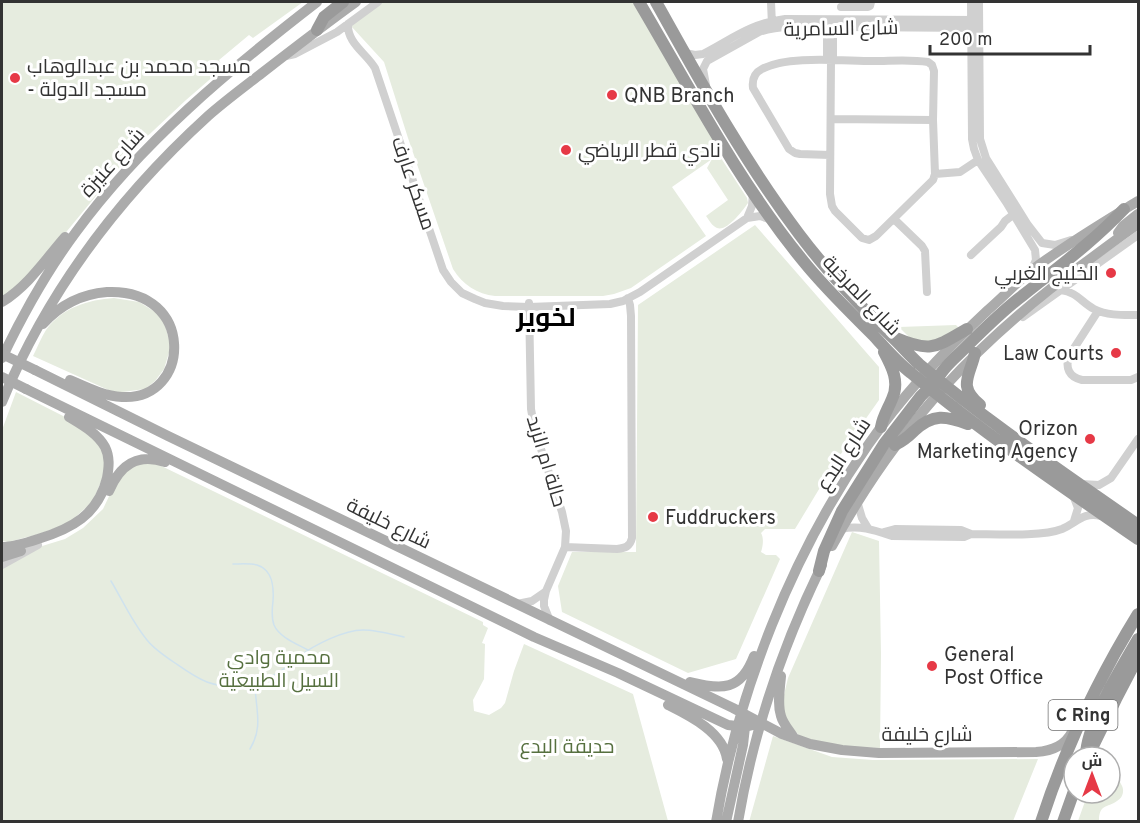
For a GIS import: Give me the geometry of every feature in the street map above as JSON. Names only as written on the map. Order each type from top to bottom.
[{"type":"highway","points":[[317,30],[324,17],[343,2]]},
{"type":"highway","name":"شارع المرخية","points":[[639,2],[753,193],[819,279],[910,372],[933,383],[998,426],[1138,525]]},
{"type":"highway","points":[[648,2],[668,35],[683,50]]},
{"type":"highway","name":"شارع المرخية","points":[[656,2],[759,177],[798,233],[842,286],[918,363],[933,383],[976,425],[1138,539]]},
{"type":"highway","points":[[819,571],[824,551],[842,511],[884,444],[921,396],[974,338],[1094,239],[1124,209]]},
{"type":"highway","points":[[892,337],[912,345],[928,347],[967,329]]},
{"type":"highway","points":[[880,342],[893,368],[896,381],[894,393],[881,427]]},
{"type":"highway","points":[[975,353],[966,382],[973,399],[993,416],[998,426]]},
{"type":"highway","points":[[895,445],[934,419],[949,418],[976,425]]},
{"type":"highway","name":"C Ring","points":[[1041,822],[1058,772],[1082,717],[1138,614]]},
{"type":"highway","points":[[1087,745],[1092,728],[1113,684],[1138,639]]},
{"type":"highway","name":"C Ring","points":[[1093,745],[1138,657]]},
{"type":"highway","points":[[1062,822],[1068,805]]},
{"type":"main road","name":"شارع عنيزة","points":[[2,356],[48,273],[89,215],[119,180],[166,129],[192,105],[250,54],[317,2]]},
{"type":"main road","name":"شارع عنيزة","points":[[2,402],[41,319],[97,235],[132,192],[210,115],[356,2]]},
{"type":"main road","name":"شارع البدع","points":[[738,822],[761,723],[781,663],[819,571],[857,500],[917,417],[933,383],[967,329],[1031,271],[1138,201]]},
{"type":"main road","points":[[1118,239],[1120,229],[1138,214]]},
{"type":"main road","points":[[2,303],[32,277],[68,233],[89,215]]},
{"type":"main road","name":"شارع البدع","points":[[742,713],[768,636],[791,582],[824,517],[857,461],[881,427],[933,383],[975,353],[1054,285],[1138,224]]},
{"type":"main road","points":[[26,349],[47,320],[62,307],[85,296],[102,293],[131,294],[145,299],[162,312],[171,328],[174,354],[170,369],[160,383],[138,395],[120,397],[106,394],[54,374],[37,371]]},
{"type":"main road","name":"شارع خليفة","points":[[2,356],[794,738],[853,752],[1041,752],[1064,743],[1082,717]]},
{"type":"main road","name":"شارع خليفة","points":[[2,377],[534,637],[728,725],[741,727]]},
{"type":"main road","points":[[2,547],[17,546],[57,533],[75,524],[94,506],[108,475],[108,453],[99,439],[80,423],[41,400],[29,390]]},
{"type":"main road","points":[[2,557],[65,536],[85,524],[104,502],[118,473],[124,466],[134,461],[158,460],[207,478]]},
{"type":"main road","points":[[675,680],[715,688],[729,685],[745,674],[759,644],[768,636]]},
{"type":"main road","points":[[781,663],[780,711],[794,738]]},
{"type":"main road","points":[[618,674],[630,687],[690,717],[707,729],[722,744],[728,766]]},
{"type":"main road","points":[[726,822],[742,713]]},
{"type":"main road","points":[[741,727],[761,723]]},
{"type":"main road","points":[[716,822],[728,766],[741,727]]},
{"type":"street","name":"شارع عنيزة","points":[[282,57],[295,54],[331,35],[378,2]]},
{"type":"street","points":[[773,2],[775,24]]},
{"type":"street","points":[[841,19],[841,4],[868,7],[871,2]]},
{"type":"street","points":[[971,2],[975,24],[982,150],[1045,249],[1042,252],[1035,250]]},
{"type":"street","points":[[979,2],[975,24],[972,139],[978,160],[1035,250],[1036,260],[1031,271]]},
{"type":"street","name":"شارع السامرية","points":[[707,91],[703,69],[707,61],[785,18],[975,24]]},
{"type":"street","name":"شارع السامرية","points":[[683,50],[695,55],[703,54],[764,22],[830,27],[975,24]]},
{"type":"street","name":"مسكر عارف","points":[[348,24],[348,33],[353,42],[375,68],[443,270],[462,293],[481,302],[512,306],[603,303],[628,298]]},
{"type":"street","points":[[830,27],[830,60],[831,119],[830,194],[835,211],[862,238],[872,239],[931,182],[935,174],[934,71],[928,62],[830,60],[780,62],[760,70],[755,75],[752,85],[755,93],[791,151],[800,154],[830,155]]},
{"type":"street","points":[[331,35],[353,42]]},
{"type":"street","points":[[831,119],[933,120]]},
{"type":"street","points":[[935,174],[960,172],[978,160]]},
{"type":"street","points":[[747,218],[752,206],[753,193]]},
{"type":"street","points":[[747,218],[760,216],[773,220]]},
{"type":"street","points":[[971,255],[1015,217]]},
{"type":"street","name":"مسكر عارف","points":[[493,304],[548,306],[603,305],[619,302],[640,292],[747,218]]},
{"type":"street","points":[[894,219],[925,251],[927,292]]},
{"type":"street","points":[[1006,324],[1026,315],[1138,236]]},
{"type":"street","points":[[1042,243],[1055,245],[1077,239]]},
{"type":"street","points":[[1074,280],[1079,297]]},
{"type":"street","points":[[1061,290],[1079,297],[1088,306],[1098,311],[1116,315],[1138,315]]},
{"type":"street","points":[[565,547],[617,549],[624,548],[631,543],[631,316],[628,298]]},
{"type":"street","name":"حالة ام الزبد","points":[[529,305],[531,409],[535,431],[565,520],[566,535],[565,547],[546,591]]},
{"type":"street","points":[[512,306],[529,326],[536,314],[548,306]]},
{"type":"street","points":[[1098,311],[1069,356],[1068,370],[1079,380],[1136,380]]},
{"type":"street","points":[[1081,484],[1099,485],[1111,478],[1138,439]]},
{"type":"street","points":[[1073,495],[1078,508],[1074,521]]},
{"type":"street","points":[[857,500],[868,528]]},
{"type":"street","points":[[841,529],[868,528],[895,536],[964,537],[971,534],[1046,532],[1062,529],[1088,514],[1106,517]]},
{"type":"street","points":[[2,566],[38,545]]},
{"type":"street","points":[[516,604],[532,601],[546,591]]},
{"type":"street","points":[[546,591],[544,606],[550,621]]},
{"type":"green space","points":[[2,2],[303,2],[253,38],[249,35],[219,60],[223,68],[137,146],[30,276],[2,299]]},
{"type":"green space","name":"نادي قطر الرياضي","points":[[383,2],[634,2],[722,152],[719,155],[748,203],[725,227],[717,228],[711,223],[706,216],[728,200],[707,168],[712,159],[672,187],[706,236],[631,288],[603,296],[495,296],[476,291],[466,284],[453,269],[384,62],[351,26]]},
{"type":"green space","points":[[755,225],[879,367],[879,400],[836,461],[795,529],[765,529],[761,533],[763,542],[761,552],[766,555],[776,555],[780,559],[736,659],[688,673],[562,612],[558,586],[572,552],[636,552],[638,305]]},
{"type":"green space","points":[[114,298],[139,302],[157,313],[164,322],[171,346],[164,369],[145,389],[115,393],[33,356],[46,330],[68,310],[86,303]]},
{"type":"green space","points":[[956,325],[959,328],[939,342],[915,343],[899,327]]},
{"type":"green space","points":[[16,392],[67,418],[98,443],[104,454],[104,474],[93,501],[69,523],[8,542],[2,541],[2,430]]},
{"type":"green space","points":[[147,459],[483,622],[483,625],[488,628],[482,643],[485,644],[484,679],[473,700],[474,711],[489,715],[505,703],[524,644],[633,694],[668,821],[2,822],[2,560],[65,539],[83,528],[103,509],[120,473]]},
{"type":"green space","points":[[852,532],[879,541],[880,748],[847,747],[801,737],[788,725],[782,703],[788,678]]},
{"type":"green space","points":[[773,736],[832,757],[873,760],[1038,759],[1013,821],[749,822]]},
{"type":"green space","points":[[1084,805],[1108,805],[1100,812],[1099,821],[1078,821]]},
{"type":"waterway","points":[[233,564],[254,564],[266,571],[273,585],[272,616],[276,629],[284,637],[308,650]]},
{"type":"waterway","points":[[111,581],[137,626],[153,647],[195,676],[216,685],[236,686],[255,683],[282,670],[313,647],[347,633],[368,630],[404,637]]},
{"type":"waterway","points":[[250,749],[258,725],[255,683]]},
{"type":"place","name":"مسجد محمد بن عبدالوهاب - مسجد الدولة","points":[[15,78]]},
{"type":"place","name":"QNB Branch","points":[[612,95]]},
{"type":"place","name":"نادي قطر الرياضي","points":[[566,150]]},
{"type":"place","name":"الخليج الغربي","points":[[1111,273]]},
{"type":"place","name":"Law Courts","points":[[1116,353]]},
{"type":"place","name":"Orizon Marketing Agency","points":[[1090,439]]},
{"type":"place","name":"Fuddruckers","points":[[653,517]]},
{"type":"place","name":"General Post Office","points":[[932,666]]},
{"type":"district","name":"لخوير","points":[[546,317]]},
{"type":"park label","name":"محمية وادي السيل الطبيعية","points":[[279,668]]},
{"type":"park label","name":"حديقة البدع","points":[[567,746]]}]
